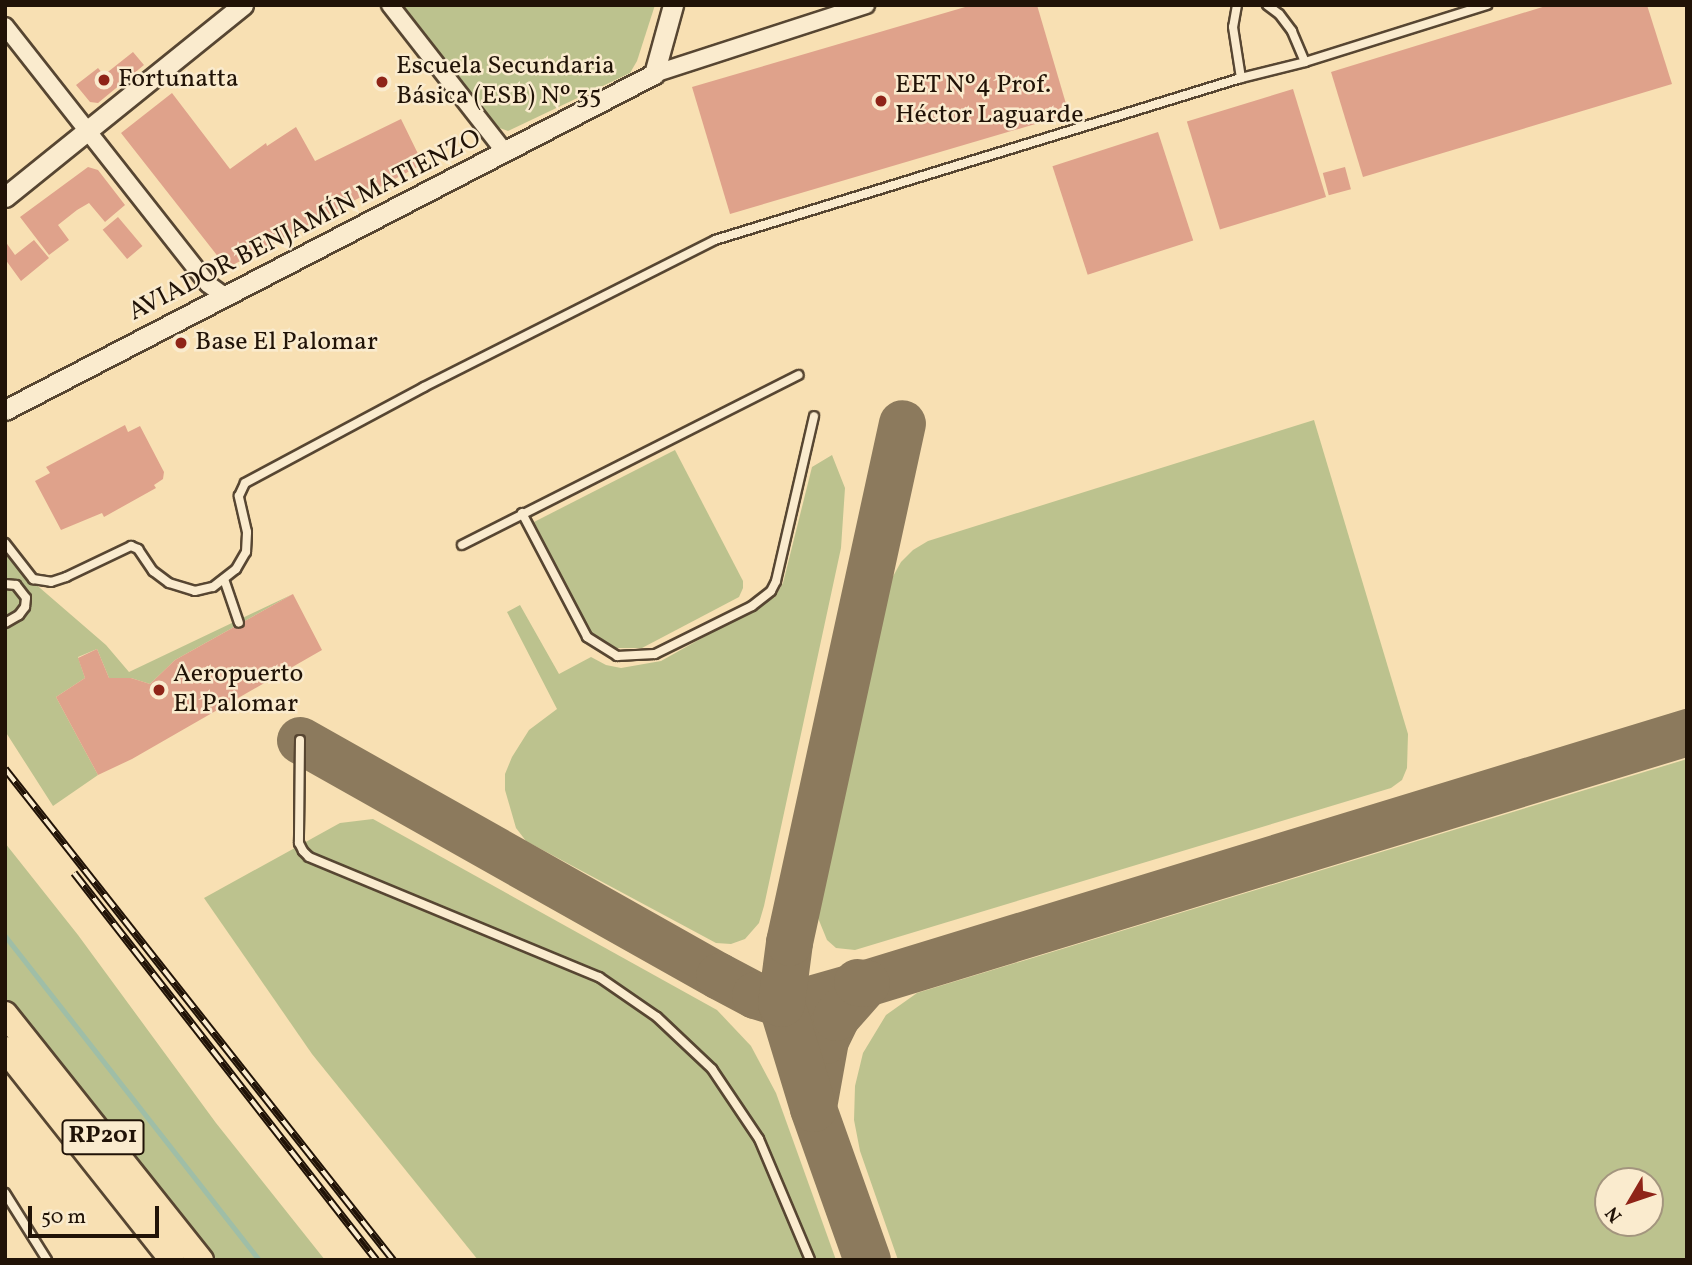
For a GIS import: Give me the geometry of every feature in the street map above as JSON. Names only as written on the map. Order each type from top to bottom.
[{"type":"main road","name":"RP201","points":[[5,1014],[201,1260]]},
{"type":"main road","name":"RP201","points":[[5,1049],[172,1260]]},
{"type":"street","points":[[5,197],[243,5]]},
{"type":"street","points":[[390,5],[505,152]]},
{"type":"street","points":[[654,74],[673,5]]},
{"type":"street","name":"AVIADOR BENJAMÍN MATIENZO","points":[[5,410],[654,74],[866,5]]},
{"type":"street","points":[[5,26],[208,284],[226,297]]},
{"type":"lane","points":[[1237,5],[1233,27],[1241,78]]},
{"type":"lane","points":[[1267,5],[1279,14],[1292,31],[1305,62]]},
{"type":"lane","points":[[5,543],[33,579],[51,582],[131,547],[138,549],[153,571],[169,583],[195,591],[212,587],[236,569],[246,552],[247,532],[239,496],[245,483],[425,387],[715,240],[1487,5]]},
{"type":"lane","points":[[462,545],[799,375]]},
{"type":"lane","points":[[522,513],[587,637],[617,656],[655,654],[751,606],[771,592],[814,416]]},
{"type":"lane","points":[[224,579],[239,623]]},
{"type":"lane","points":[[5,584],[16,585],[26,598],[25,607],[19,615],[5,623]]},
{"type":"lane","points":[[300,740],[299,843],[303,851],[309,857],[599,977],[657,1017],[712,1069],[759,1139],[810,1260]]},
{"type":"lane","points":[[5,1193],[47,1260]]},
{"type":"green space","points":[[403,5],[655,5],[637,61],[630,73],[508,131],[497,127]]},
{"type":"green space","points":[[1314,420],[1408,734],[1407,768],[1402,780],[1391,788],[855,950],[836,948],[827,940],[818,918],[882,596],[901,562],[913,550],[928,541]]},
{"type":"green space","points":[[675,450],[743,581],[743,588],[739,597],[642,648],[611,648],[593,637],[534,522]]},
{"type":"green space","points":[[832,455],[845,488],[841,548],[764,906],[759,923],[745,939],[731,944],[716,943],[526,841],[516,828],[505,790],[505,774],[529,730],[557,709],[507,612],[520,605],[559,674],[591,657],[606,665],[621,668],[661,661],[775,597],[783,583],[812,467]]},
{"type":"green space","points":[[5,548],[25,575],[106,645],[129,672],[293,594],[175,660],[150,684],[131,678],[109,678],[97,649],[78,657],[85,678],[56,697],[98,775],[53,806],[5,731]]},
{"type":"green space","points":[[1687,759],[1687,1260],[898,1260],[860,1151],[854,1120],[855,1086],[863,1053],[886,1015],[917,993]]},
{"type":"green space","points":[[373,819],[717,1010],[751,1046],[776,1093],[836,1260],[478,1260],[312,1054],[204,898],[340,823]]},
{"type":"green space","points":[[5,843],[78,935],[216,1123],[325,1260],[217,1260],[5,999]]},
{"type":"building","name":"EET Nº4 Prof. Héctor Laguarde","points":[[972,5],[1037,5],[1069,114],[730,214],[692,87]]},
{"type":"building","points":[[1549,5],[1647,5],[1672,84],[1363,177],[1331,72]]},
{"type":"building","name":"Fortunatta","points":[[133,52],[144,65],[98,103],[90,102],[76,85],[98,68],[104,75]]},
{"type":"building","points":[[1293,89],[1326,197],[1220,230],[1187,121]]},
{"type":"building","points":[[172,93],[230,169],[266,143],[267,146],[296,127],[315,161],[401,119],[423,164],[227,268],[121,133]]},
{"type":"building","points":[[1158,132],[1193,240],[1088,275],[1052,166]]},
{"type":"building","points":[[88,167],[98,170],[125,205],[105,222],[89,203],[77,210],[58,225],[69,240],[49,255],[20,217]]},
{"type":"building","points":[[1345,167],[1351,189],[1329,195],[1323,173]]},
{"type":"building","points":[[118,217],[142,246],[127,259],[103,230]]},
{"type":"building","points":[[34,240],[49,258],[21,281],[5,259],[5,241],[15,255]]},
{"type":"building","points":[[125,425],[128,432],[140,426],[164,472],[163,479],[154,485],[156,488],[104,517],[102,513],[61,530],[35,481],[50,473],[46,467]]},
{"type":"building","name":"Aeropuerto El Palomar","points":[[293,594],[322,650],[132,759],[98,775],[56,697],[85,678],[78,658],[97,649],[109,678],[131,678],[150,684],[175,660]]},
{"type":"waterway","points":[[5,936],[259,1260]]},
{"type":"taxiway","points":[[867,1260],[813,1108],[781,1003],[789,942],[902,423]]},
{"type":"taxiway","points":[[300,740],[719,976],[755,995],[781,1003],[806,1000],[866,983],[1687,732]]},
{"type":"taxiway","points":[[814,1101],[825,1040],[836,1017],[866,983],[857,982]]},
{"type":"railway","points":[[5,769],[393,1260]]},
{"type":"railway","points":[[74,873],[376,1260]]},
{"type":"place","name":"Fortunatta","points":[[104,80]]},
{"type":"place","name":"Escuela Secundaria Básica (ESB) Nº 35","points":[[382,82]]},
{"type":"place","name":"EET Nº4 Prof. Héctor Laguarde","points":[[881,101]]},
{"type":"place","name":"Base El Palomar","points":[[181,343]]},
{"type":"place","name":"Aeropuerto El Palomar","points":[[159,690]]}]
